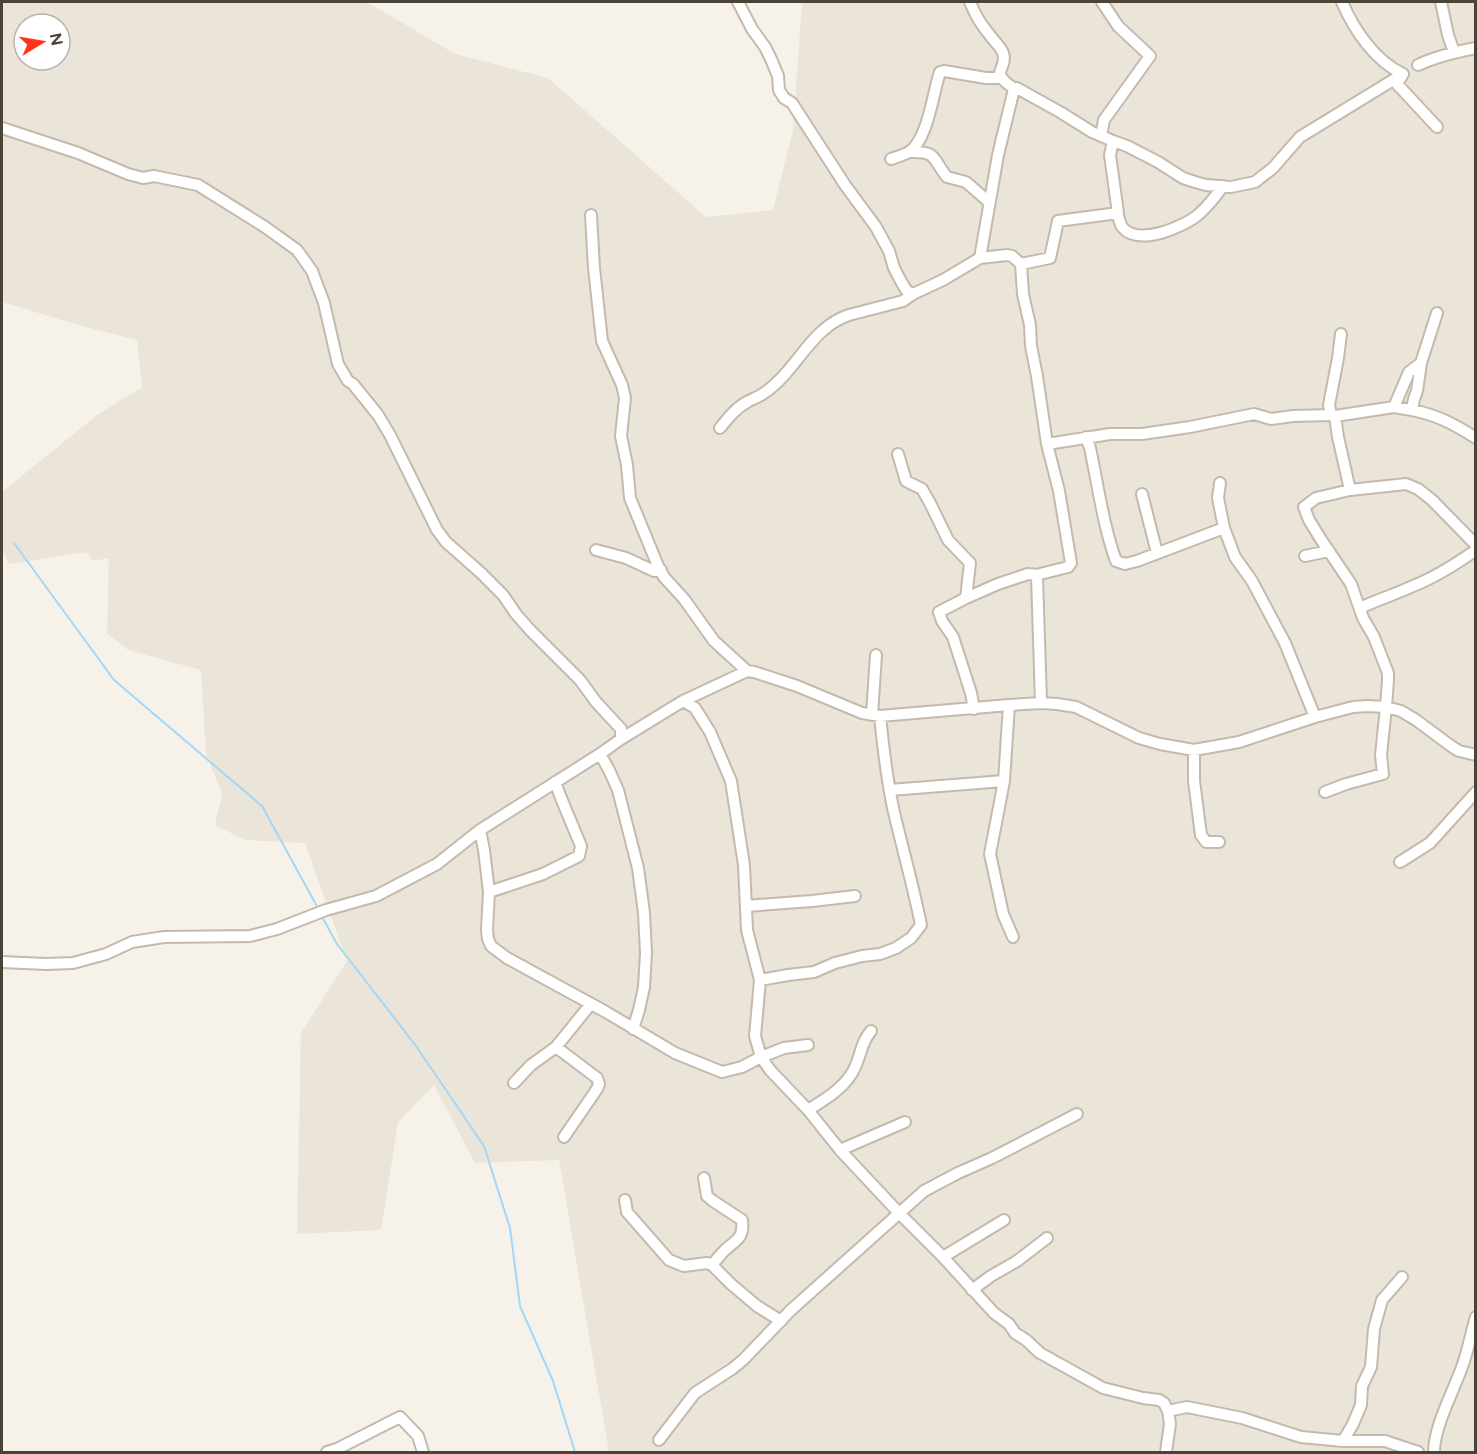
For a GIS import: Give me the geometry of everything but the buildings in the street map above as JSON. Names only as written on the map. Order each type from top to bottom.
[{"type":"street","points":[[738,2],[771,59],[778,76],[779,90],[784,98],[792,103],[845,185],[876,227],[903,285],[913,294]]},
{"type":"street","points":[[970,2],[988,33],[1004,54],[1000,69],[1003,81],[1101,136],[1127,146],[1183,178],[1206,185],[1231,187],[1255,182],[1273,168],[1300,137],[1403,74]]},
{"type":"street","points":[[1101,136],[1104,120],[1150,56],[1118,26],[1102,2]]},
{"type":"street","points":[[1342,2],[1357,29],[1373,50],[1396,71],[1403,74]]},
{"type":"street","points":[[1441,2],[1454,52]]},
{"type":"street","points":[[1418,65],[1433,58],[1476,48]]},
{"type":"street","points":[[910,152],[918,143],[925,127],[939,72],[1002,78]]},
{"type":"street","points":[[1403,74],[1398,84],[1437,127]]},
{"type":"street","points":[[980,258],[998,155],[1015,89]]},
{"type":"street","points":[[2,128],[78,153],[128,174],[144,178],[154,176],[198,185],[297,250],[312,271],[324,303],[338,364],[348,381],[384,425],[436,530],[496,588],[516,614],[569,668],[621,734]]},
{"type":"street","points":[[1113,141],[1110,155],[1118,214],[1121,226],[1130,232],[1150,235],[1177,228],[1197,216],[1222,186]]},
{"type":"street","points":[[891,159],[910,152],[927,152],[932,155],[947,177],[966,182],[989,202]]},
{"type":"street","points":[[1021,264],[1050,258],[1058,221],[1118,214]]},
{"type":"street","points":[[591,215],[602,341],[622,385],[625,398],[621,436],[630,498],[664,577],[684,599],[714,641],[747,671]]},
{"type":"street","points":[[720,428],[738,408],[764,394],[833,322],[849,315],[903,301],[980,258],[1008,255],[1021,264],[1023,294],[1030,325],[1031,346],[1038,376],[1047,444],[1059,490],[1071,563],[1068,567],[1038,575],[1028,574],[999,584],[939,612],[953,637],[974,709]]},
{"type":"street","points":[[1412,410],[1418,391],[1420,363],[1437,312]]},
{"type":"street","points":[[1341,334],[1329,405],[1350,490]]},
{"type":"street","points":[[1394,407],[1409,372],[1420,363]]},
{"type":"street","points":[[1047,444],[1110,434],[1142,434],[1254,414],[1271,419],[1293,416],[1333,416],[1394,407],[1425,413],[1452,423],[1476,438]]},
{"type":"street","points":[[1086,438],[1116,561],[1125,564],[1137,561],[1224,528]]},
{"type":"street","points":[[897,454],[906,481],[922,489],[948,540],[970,562],[966,598]]},
{"type":"street","points":[[1220,483],[1218,498],[1224,528],[1235,556],[1252,581],[1285,643],[1315,717]]},
{"type":"street","points":[[1326,792],[1383,774],[1381,755],[1388,673],[1374,637],[1363,618],[1351,584],[1309,520],[1304,507],[1316,498],[1350,490],[1406,484],[1418,489],[1432,500],[1476,545]]},
{"type":"street","points":[[1142,494],[1157,553]]},
{"type":"street","points":[[596,550],[626,558],[654,571],[661,570]]},
{"type":"street","points":[[1360,608],[1414,586],[1455,565],[1476,550]]},
{"type":"street","points":[[1305,556],[1329,551]]},
{"type":"street","points":[[1038,575],[1041,703]]},
{"type":"street","points":[[760,980],[814,972],[835,963],[880,954],[896,948],[911,938],[921,925],[893,807],[876,716],[876,655]]},
{"type":"street","points":[[2,962],[73,963],[106,954],[132,942],[164,937],[250,936],[376,896],[437,864],[480,830],[600,754],[621,734],[636,730],[699,692],[747,671],[797,686],[862,713],[876,716],[1041,703],[1076,707],[1139,738],[1194,750],[1239,742],[1353,707],[1386,707],[1401,711],[1416,720],[1459,751],[1476,755]]},
{"type":"street","points":[[695,708],[699,692]]},
{"type":"street","points":[[683,701],[695,708],[710,732],[731,782],[744,865],[747,930],[760,980],[755,1035],[761,1057],[840,1150],[972,1290],[1008,1324],[1015,1334],[1026,1340],[1040,1353],[1102,1388],[1164,1403],[1170,1424],[1166,1452]]},
{"type":"street","points":[[1009,705],[1004,781],[990,854],[1003,914],[1012,937]]},
{"type":"street","points":[[1194,750],[1194,782],[1201,835],[1206,842],[1219,842]]},
{"type":"street","points":[[600,754],[618,790],[638,868],[644,914],[646,953],[644,987],[633,1029]]},
{"type":"street","points":[[890,790],[1004,781]]},
{"type":"street","points":[[489,892],[543,874],[579,856],[581,846],[555,782]]},
{"type":"street","points":[[1400,862],[1430,843],[1476,792]]},
{"type":"street","points":[[480,830],[489,892],[488,939],[491,946],[507,958],[675,1053],[722,1071],[742,1067],[784,1048],[808,1045]]},
{"type":"street","points":[[746,906],[855,896]]},
{"type":"street","points":[[514,1083],[531,1065],[556,1047],[590,1005]]},
{"type":"street","points":[[808,1110],[835,1093],[846,1082],[855,1069],[862,1045],[872,1031]]},
{"type":"street","points":[[556,1047],[597,1078],[599,1084],[564,1137]]},
{"type":"street","points":[[659,1440],[695,1393],[738,1365],[791,1310],[924,1191],[1077,1114]]},
{"type":"street","points":[[840,1150],[905,1122]]},
{"type":"street","points":[[704,1178],[707,1196],[742,1220],[743,1229],[738,1241],[723,1252],[712,1265]]},
{"type":"street","points":[[625,1200],[627,1212],[669,1260],[684,1266],[706,1263],[712,1265],[757,1306],[781,1321]]},
{"type":"street","points":[[943,1257],[1004,1220]]},
{"type":"street","points":[[972,1290],[1017,1261],[1047,1238]]},
{"type":"street","points":[[1343,1441],[1353,1424],[1360,1405],[1362,1386],[1371,1367],[1374,1329],[1382,1300],[1402,1277]]},
{"type":"street","points":[[1434,1452],[1434,1445],[1463,1365],[1476,1317]]},
{"type":"street","points":[[1168,1411],[1187,1407],[1242,1418],[1301,1437],[1343,1441],[1385,1441],[1418,1452]]},
{"type":"street","points":[[327,1452],[400,1417],[418,1436],[423,1452]]},
{"type":"shaded area","points":[[2,2],[367,2],[455,54],[548,78],[706,217],[773,210],[793,131],[802,2],[1475,2],[1475,1452],[609,1452],[559,1160],[475,1163],[434,1085],[398,1122],[381,1230],[297,1234],[301,1033],[347,961],[305,843],[245,840],[215,825],[222,794],[206,754],[201,670],[128,650],[107,633],[109,558],[93,561],[87,552],[9,564],[2,550],[2,492],[97,415],[142,387],[137,340],[2,302]]},
{"type":"waterway","points":[[14,543],[114,680],[262,806],[319,910]]},
{"type":"waterway","points":[[321,915],[337,944],[416,1046],[484,1146],[510,1228],[520,1306],[553,1381],[575,1452]]}]
